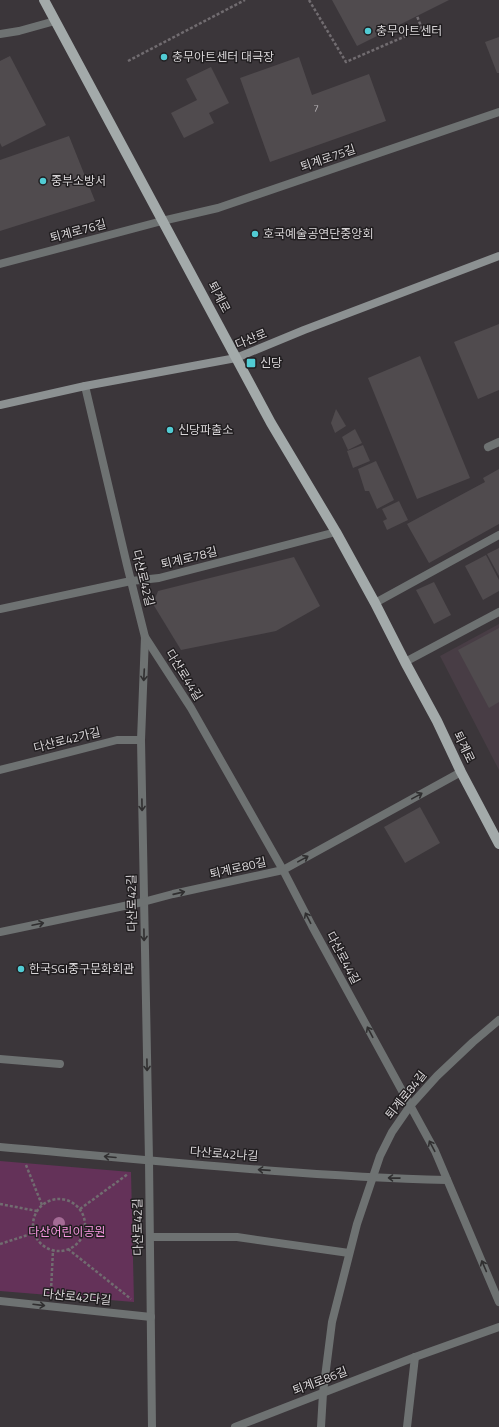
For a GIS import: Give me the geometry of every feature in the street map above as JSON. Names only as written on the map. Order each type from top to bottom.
[{"type":"main road","name":"퇴계로","points":[[44,0],[270,423],[336,532],[375,603],[499,842]]},
{"type":"main road","name":"다산로","points":[[0,405],[85,386],[236,358],[304,330],[499,256]]},
{"type":"street","points":[[0,34],[55,21]]},
{"type":"street","name":"퇴계로75길","points":[[162,221],[218,208],[499,112]]},
{"type":"street","name":"퇴계로76길","points":[[0,264],[162,221]]},
{"type":"street","name":"다산로42길","points":[[85,386],[131,581],[146,636],[141,740],[149,1160],[152,1427]]},
{"type":"street","points":[[488,447],[499,442]]},
{"type":"street","name":"퇴계로78길","points":[[0,609],[131,581],[159,578],[336,532]]},
{"type":"street","points":[[375,603],[499,535]]},
{"type":"street","points":[[405,662],[499,612]]},
{"type":"street","name":"다산로44길","points":[[146,636],[191,708],[283,870],[435,1151],[499,1302]]},
{"type":"street","name":"다산로42가길","points":[[0,770],[117,740],[141,740]]},
{"type":"street","name":"퇴계로80길","points":[[0,932],[144,902],[173,894],[283,870],[462,772]]},
{"type":"street","name":"퇴계로84길","points":[[321,1427],[323,1393],[332,1322],[357,1224],[380,1156],[392,1132],[410,1106],[437,1076],[472,1042],[499,1020]]},
{"type":"street","points":[[0,1059],[60,1064]]},
{"type":"street","name":"다산로42나길","points":[[0,1147],[373,1178],[447,1180]]},
{"type":"street","points":[[150,1237],[237,1237],[349,1253]]},
{"type":"street","name":"다산로42다길","points":[[0,1300],[151,1317]]},
{"type":"street","name":"퇴계로86길","points":[[235,1427],[415,1357],[499,1327]]},
{"type":"street","points":[[407,1427],[415,1357]]},
{"type":"path","points":[[128,61],[245,0]]},
{"type":"path","points":[[309,0],[346,62],[422,30],[417,16]]},
{"type":"path","points":[[19,1149],[42,1205]]},
{"type":"path","points":[[80,1209],[149,1160]]},
{"type":"path","points":[[58,1199],[74,1203],[80,1209],[84,1217],[85,1226],[79,1241],[72,1247],[64,1250],[54,1250],[40,1243],[34,1233],[33,1219],[42,1205],[50,1200],[58,1199]]},
{"type":"path","points":[[0,1204],[37,1211]]},
{"type":"path","points":[[0,1244],[34,1233]]},
{"type":"path","points":[[68,1249],[151,1317]]},
{"type":"path","points":[[48,1306],[51,1295],[54,1250]]},
{"type":"shaded area","points":[[499,624],[499,770],[440,656]]},
{"type":"green space","name":"다산어린이공원","points":[[0,1161],[131,1172],[134,1302],[0,1291]]},
{"type":"building","name":"충무아트센터","points":[[332,0],[449,0],[357,46]]},
{"type":"building","points":[[499,37],[499,73],[497,73],[485,42]]},
{"type":"building","points":[[10,56],[46,125],[2,147],[0,143],[0,61]]},
{"type":"building","points":[[299,57],[312,95],[369,74],[386,121],[270,162],[240,78]]},
{"type":"building","points":[[211,67],[229,103],[209,113],[214,123],[184,138],[171,113],[197,100],[186,79]]},
{"type":"building","name":"중부소방서","points":[[69,136],[95,201],[0,231],[0,160]]},
{"type":"building","points":[[499,324],[499,390],[478,399],[454,342]]},
{"type":"building","points":[[420,356],[470,478],[417,499],[368,378]]},
{"type":"building","points":[[336,409],[346,426],[335,433],[331,423]]},
{"type":"building","points":[[355,429],[362,443],[348,450],[342,437]]},
{"type":"building","points":[[363,445],[370,461],[353,468],[347,451]]},
{"type":"building","points":[[376,461],[394,500],[377,509],[369,491],[365,491],[358,469]]},
{"type":"building","points":[[499,469],[499,524],[429,563],[407,524],[485,482],[483,478]]},
{"type":"building","points":[[399,501],[408,520],[387,530],[383,521],[387,519],[382,509]]},
{"type":"building","points":[[499,548],[499,576],[487,554]]},
{"type":"building","points":[[486,555],[499,580],[499,591],[483,600],[465,566]]},
{"type":"building","points":[[294,557],[320,606],[276,631],[181,650],[153,604],[158,591]]},
{"type":"building","points":[[434,582],[451,615],[434,624],[416,590]]},
{"type":"building","points":[[499,628],[499,702],[489,708],[458,650]]},
{"type":"building","points":[[420,807],[440,843],[405,863],[384,827]]},
{"type":"place","name":"충무아트센터","points":[[368,31]]},
{"type":"place","name":"충무아트센터 대극장","points":[[164,57]]},
{"type":"place","name":"중부소방서","points":[[43,181]]},
{"type":"place","name":"호국예술공연단중앙회","points":[[255,234]]},
{"type":"place","name":"신당","points":[[251,363]]},
{"type":"place","name":"신당파출소","points":[[170,430]]},
{"type":"place","name":"한국SGI중구문화회관","points":[[21,969]]}]
